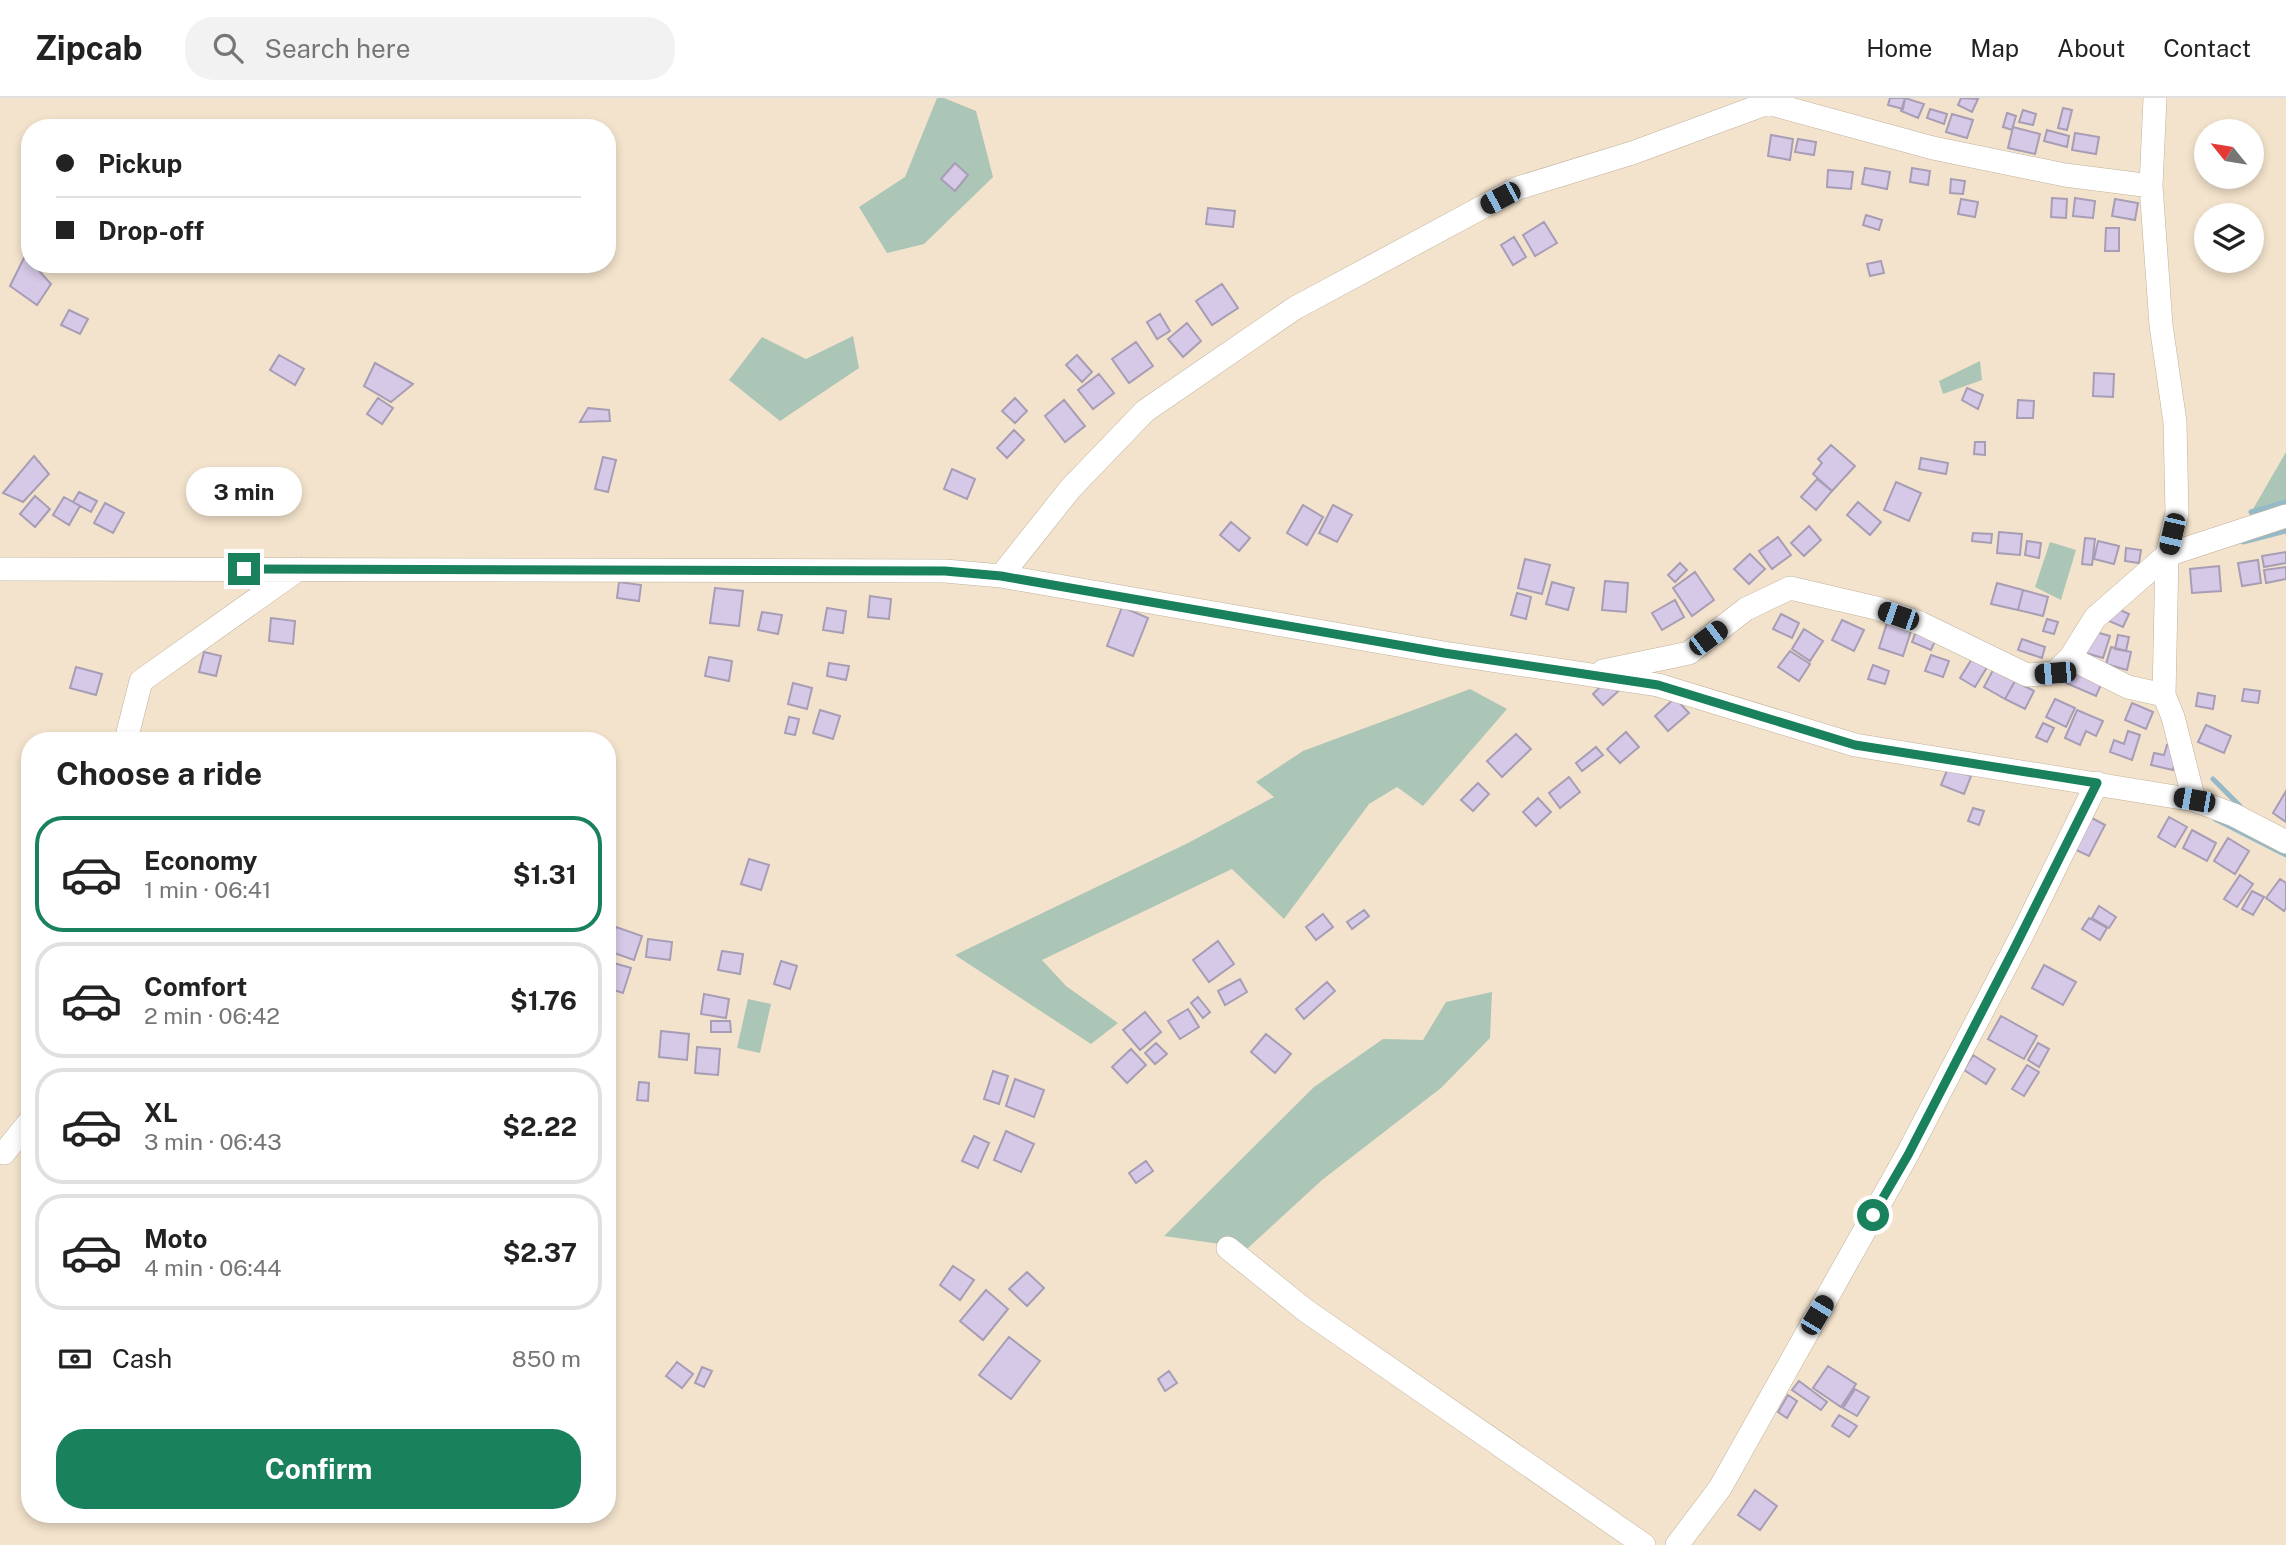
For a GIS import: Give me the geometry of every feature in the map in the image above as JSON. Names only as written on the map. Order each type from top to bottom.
[{"type":"street","points":[[2155,98],[2151,186],[2161,325],[2175,422],[2177,513],[2167,555],[2164,695],[2173,717],[2194,800]]},
{"type":"street","points":[[1001,576],[1070,489],[1145,411],[1296,307],[1518,188],[1632,153],[1768,103],[1933,148],[2065,175],[2151,186]]},
{"type":"street","points":[[1587,674],[1689,653],[1746,609],[1790,588],[1875,608],[1920,623],[2026,675],[2055,673],[2070,658],[2095,618],[2167,555],[2286,516]]},
{"type":"street","points":[[0,569],[932,570],[1001,576],[1444,653],[1658,685],[1855,745],[2194,800],[2234,815],[2286,842]]},
{"type":"street","points":[[128,732],[141,681],[299,569]]},
{"type":"street","points":[[2070,658],[2128,687],[2164,695]]},
{"type":"street","points":[[1677,1545],[1720,1488],[1908,1155],[2097,783]]},
{"type":"street","points":[[4,1153],[21,1132]]},
{"type":"street","points":[[1228,1248],[1305,1310],[1644,1545]]},
{"type":"green space","points":[[937,98],[944,98],[976,111],[993,177],[924,244],[887,253],[859,207],[905,177]]},
{"type":"green space","points":[[853,336],[859,368],[780,421],[729,380],[762,337],[806,359]]},
{"type":"green space","points":[[1980,361],[1982,380],[1943,394],[1939,381]]},
{"type":"green space","points":[[2286,452],[2286,516],[2241,530]]},
{"type":"green space","points":[[2050,542],[2076,550],[2061,600],[2035,587]]},
{"type":"green space","points":[[1470,689],[1507,709],[1423,806],[1397,787],[1369,804],[1284,919],[1232,869],[1042,960],[1066,986],[1118,1023],[1091,1044],[955,955],[1188,843],[1274,797],[1256,782],[1303,751]]},
{"type":"green space","points":[[1492,992],[1490,1038],[1441,1088],[1322,1180],[1248,1248],[1164,1236],[1314,1087],[1383,1039],[1423,1040],[1446,1002]]},
{"type":"green space","points":[[748,999],[771,1004],[760,1053],[737,1048]]},
{"type":"building","points":[[1890,98],[1905,98],[1903,109],[1888,105]]},
{"type":"building","points":[[1905,98],[1924,104],[1918,118],[1901,111]]},
{"type":"building","points":[[1961,98],[1978,99],[1972,112],[1958,105]]},
{"type":"building","points":[[2063,108],[2072,110],[2067,130],[2058,128]]},
{"type":"building","points":[[1930,109],[1947,114],[1944,124],[1927,118]]},
{"type":"building","points":[[2023,110],[2036,114],[2033,125],[2019,122]]},
{"type":"building","points":[[2007,113],[2016,116],[2012,130],[2003,127]]},
{"type":"building","points":[[1952,114],[1973,120],[1967,138],[1946,132]]},
{"type":"building","points":[[2013,127],[2040,134],[2035,154],[2008,148]]},
{"type":"building","points":[[2047,130],[2069,136],[2067,147],[2044,141]]},
{"type":"building","points":[[2075,133],[2099,137],[2096,154],[2072,150]]},
{"type":"building","points":[[1771,135],[1793,139],[1790,160],[1768,156]]},
{"type":"building","points":[[1798,139],[1816,142],[1814,155],[1795,152]]},
{"type":"building","points":[[955,163],[968,175],[955,191],[941,179]]},
{"type":"building","points":[[1865,168],[1890,172],[1887,189],[1862,184]]},
{"type":"building","points":[[1912,168],[1930,171],[1928,185],[1910,182]]},
{"type":"building","points":[[1828,170],[1853,172],[1851,189],[1827,187]]},
{"type":"building","points":[[1951,179],[1965,181],[1963,194],[1950,193]]},
{"type":"building","points":[[2052,198],[2067,199],[2066,218],[2051,217]]},
{"type":"building","points":[[2075,198],[2095,201],[2093,218],[2073,216]]},
{"type":"building","points":[[1961,199],[1978,202],[1975,217],[1958,214]]},
{"type":"building","points":[[2115,199],[2138,203],[2135,220],[2112,216]]},
{"type":"building","points":[[1208,208],[1235,211],[1233,227],[1206,224]]},
{"type":"building","points":[[1866,215],[1882,220],[1879,230],[1863,225]]},
{"type":"building","points":[[1544,222],[1557,243],[1535,256],[1523,235]]},
{"type":"building","points":[[2106,228],[2119,228],[2119,251],[2105,251]]},
{"type":"building","points":[[1514,237],[1526,257],[1513,265],[1501,245]]},
{"type":"building","points":[[1881,261],[1884,273],[1870,276],[1867,264]]},
{"type":"building","points":[[21,264],[21,273],[41,273],[51,284],[37,305],[10,286]]},
{"type":"building","points":[[1222,284],[1238,308],[1212,325],[1196,301]]},
{"type":"building","points":[[69,310],[88,319],[80,334],[61,325]]},
{"type":"building","points":[[1160,314],[1170,331],[1157,339],[1147,322]]},
{"type":"building","points":[[1187,323],[1201,341],[1183,357],[1168,339]]},
{"type":"building","points":[[1136,342],[1153,366],[1129,383],[1112,359]]},
{"type":"building","points":[[279,355],[304,369],[295,385],[270,370]]},
{"type":"building","points":[[1077,355],[1092,372],[1082,382],[1066,365]]},
{"type":"building","points":[[375,363],[413,384],[391,402],[364,386]]},
{"type":"building","points":[[2094,373],[2114,374],[2113,397],[2093,396]]},
{"type":"building","points":[[1099,374],[1114,393],[1093,409],[1078,390]]},
{"type":"building","points":[[1967,388],[1983,395],[1978,409],[1962,400]]},
{"type":"building","points":[[378,398],[393,408],[382,424],[367,414]]},
{"type":"building","points":[[1015,398],[1027,411],[1015,423],[1002,411]]},
{"type":"building","points":[[1064,400],[1085,426],[1065,442],[1045,416]]},
{"type":"building","points":[[2018,400],[2034,401],[2033,418],[2017,418]]},
{"type":"building","points":[[588,408],[609,410],[610,421],[580,422]]},
{"type":"building","points":[[1014,430],[1024,440],[1007,458],[997,448]]},
{"type":"building","points":[[1975,442],[1985,442],[1985,455],[1974,454]]},
{"type":"building","points":[[1831,445],[1855,466],[1832,491],[1813,474],[1822,463],[1818,459]]},
{"type":"building","points":[[34,456],[49,474],[23,502],[3,493]]},
{"type":"building","points":[[603,457],[616,460],[608,492],[595,489]]},
{"type":"building","points":[[1921,458],[1948,463],[1946,474],[1919,469]]},
{"type":"building","points":[[952,469],[975,479],[967,499],[944,489]]},
{"type":"building","points":[[245,475],[272,482],[269,494],[242,488]]},
{"type":"building","points":[[1817,479],[1832,491],[1816,510],[1801,497]]},
{"type":"building","points":[[1896,482],[1921,493],[1909,521],[1884,510]]},
{"type":"building","points":[[79,492],[97,501],[91,512],[73,502]]},
{"type":"building","points":[[35,496],[50,509],[35,527],[20,514]]},
{"type":"building","points":[[64,497],[80,506],[69,525],[53,515]]},
{"type":"building","points":[[1858,502],[1881,522],[1870,535],[1847,515]]},
{"type":"building","points":[[105,503],[124,513],[113,533],[94,523]]},
{"type":"building","points":[[1303,505],[1323,517],[1307,545],[1287,533]]},
{"type":"building","points":[[1333,505],[1352,515],[1337,542],[1319,533]]},
{"type":"building","points":[[1231,522],[1250,538],[1239,551],[1220,535]]},
{"type":"building","points":[[1809,526],[1821,540],[1804,556],[1791,543]]},
{"type":"building","points":[[1999,532],[2022,534],[2020,555],[1997,553]]},
{"type":"building","points":[[1973,533],[1992,534],[1991,543],[1972,541]]},
{"type":"building","points":[[1778,537],[1791,555],[1772,569],[1759,551]]},
{"type":"building","points":[[2085,538],[2095,539],[2092,565],[2082,564]]},
{"type":"building","points":[[2027,541],[2041,543],[2039,558],[2025,555]]},
{"type":"building","points":[[2098,541],[2119,546],[2114,564],[2094,559]]},
{"type":"building","points":[[2126,548],[2141,550],[2139,563],[2125,561]]},
{"type":"building","points":[[2286,552],[2286,563],[2264,567],[2262,556]]},
{"type":"building","points":[[1750,554],[1765,569],[1749,584],[1734,569]]},
{"type":"building","points":[[1525,559],[1550,565],[1542,594],[1518,588]]},
{"type":"building","points":[[2258,560],[2261,583],[2242,586],[2238,563]]},
{"type":"building","points":[[1680,563],[1687,570],[1675,582],[1668,575]]},
{"type":"building","points":[[2219,566],[2221,591],[2192,593],[2190,569]]},
{"type":"building","points":[[2286,567],[2286,579],[2266,583],[2264,570]]},
{"type":"building","points":[[1695,572],[1714,600],[1692,616],[1673,588]]},
{"type":"building","points":[[1605,581],[1628,583],[1626,612],[1602,610]]},
{"type":"building","points":[[619,582],[641,585],[639,601],[617,598]]},
{"type":"building","points":[[1552,582],[1574,588],[1568,610],[1546,604]]},
{"type":"building","points":[[1997,583],[2023,590],[2018,610],[1991,604]]},
{"type":"building","points":[[715,588],[743,591],[739,626],[710,623]]},
{"type":"building","points":[[2023,590],[2048,597],[2043,616],[2018,610]]},
{"type":"building","points":[[1517,593],[1531,597],[1526,619],[1511,615]]},
{"type":"building","points":[[870,596],[891,599],[889,619],[868,617]]},
{"type":"building","points":[[1675,600],[1684,617],[1662,630],[1652,613]]},
{"type":"building","points":[[1122,607],[1148,618],[1133,656],[1107,646]]},
{"type":"building","points":[[827,608],[846,611],[843,633],[823,630]]},
{"type":"building","points":[[2116,608],[2129,614],[2123,627],[2109,621]]},
{"type":"building","points":[[762,612],[782,615],[778,634],[758,630]]},
{"type":"building","points":[[1781,614],[1799,623],[1792,638],[1773,629]]},
{"type":"building","points":[[271,618],[295,621],[293,644],[269,641]]},
{"type":"building","points":[[2047,619],[2058,622],[2054,634],[2043,631]]},
{"type":"building","points":[[1842,620],[1864,630],[1854,651],[1832,640]]},
{"type":"building","points":[[1887,623],[1911,631],[1903,656],[1879,648]]},
{"type":"building","points":[[1804,629],[1823,641],[1810,661],[1792,649]]},
{"type":"building","points":[[1917,629],[1937,637],[1931,650],[1912,642]]},
{"type":"building","points":[[2092,631],[2110,636],[2103,658],[2086,653]]},
{"type":"building","points":[[2118,635],[2129,637],[2126,651],[2115,649]]},
{"type":"building","points":[[2022,639],[2045,647],[2042,658],[2018,650]]},
{"type":"building","points":[[2111,647],[2131,652],[2127,670],[2106,664]]},
{"type":"building","points":[[1790,651],[1810,664],[1799,681],[1778,667]]},
{"type":"building","points":[[204,652],[221,656],[216,676],[199,672]]},
{"type":"building","points":[[1975,654],[1989,664],[1975,687],[1960,678]]},
{"type":"building","points":[[1931,655],[1949,661],[1943,677],[1925,671]]},
{"type":"building","points":[[709,657],[732,661],[729,681],[705,676]]},
{"type":"building","points":[[829,663],[849,666],[846,680],[827,676]]},
{"type":"building","points":[[1873,665],[1889,671],[1885,684],[1868,679]]},
{"type":"building","points":[[2074,665],[2104,678],[2096,696],[2066,683]]},
{"type":"building","points":[[76,667],[102,674],[96,695],[70,688]]},
{"type":"building","points":[[1993,670],[2015,681],[2005,699],[1984,687]]},
{"type":"building","points":[[1612,675],[1623,687],[1603,705],[1593,694]]},
{"type":"building","points":[[2015,681],[2034,691],[2025,709],[2005,699]]},
{"type":"building","points":[[793,683],[812,688],[807,709],[788,704]]},
{"type":"building","points":[[2244,689],[2260,691],[2258,703],[2242,701]]},
{"type":"building","points":[[2198,693],[2215,696],[2213,709],[2196,706]]},
{"type":"building","points":[[1675,698],[1689,713],[1668,731],[1655,716]]},
{"type":"building","points":[[2055,699],[2075,708],[2066,727],[2046,717]]},
{"type":"building","points":[[2132,703],[2153,712],[2146,729],[2125,720]]},
{"type":"building","points":[[820,710],[840,716],[833,739],[813,733]]},
{"type":"building","points":[[2077,710],[2103,721],[2096,736],[2086,731],[2080,745],[2065,738]]},
{"type":"building","points":[[789,717],[799,719],[795,735],[785,733]]},
{"type":"building","points":[[2043,723],[2054,728],[2047,742],[2036,737]]},
{"type":"building","points":[[2206,725],[2231,736],[2224,753],[2198,742]]},
{"type":"building","points":[[2128,731],[2140,735],[2132,760],[2110,752],[2114,740],[2124,744]]},
{"type":"building","points":[[1626,732],[1639,747],[1620,763],[1607,749]]},
{"type":"building","points":[[1516,734],[1531,749],[1502,777],[1487,761]]},
{"type":"building","points":[[2167,745],[2178,748],[2173,770],[2151,765],[2154,753],[2164,755]]},
{"type":"building","points":[[1596,747],[1603,755],[1582,771],[1576,763]]},
{"type":"building","points":[[1948,768],[1971,776],[1964,794],[1941,785]]},
{"type":"building","points":[[1569,777],[1580,792],[1560,808],[1549,793]]},
{"type":"building","points":[[1478,783],[1489,794],[1473,811],[1461,800]]},
{"type":"building","points":[[2286,791],[2286,822],[2273,813]]},
{"type":"building","points":[[1538,798],[1551,812],[1536,826],[1523,812]]},
{"type":"building","points":[[1973,808],[1984,811],[1979,825],[1968,821]]},
{"type":"building","points":[[2090,817],[2105,825],[2089,856],[2074,849]]},
{"type":"building","points":[[2169,817],[2187,827],[2175,847],[2158,837]]},
{"type":"building","points":[[2192,830],[2216,843],[2207,861],[2183,848]]},
{"type":"building","points":[[2228,838],[2249,851],[2235,874],[2214,861]]},
{"type":"building","points":[[749,859],[769,865],[761,890],[741,884]]},
{"type":"building","points":[[2240,875],[2253,884],[2237,907],[2224,899]]},
{"type":"building","points":[[2280,879],[2286,883],[2284,911],[2266,898]]},
{"type":"building","points":[[2252,891],[2264,897],[2253,915],[2242,909]]},
{"type":"building","points":[[2099,906],[2116,917],[2109,928],[2092,918]]},
{"type":"building","points":[[1364,910],[1369,916],[1352,929],[1347,922]]},
{"type":"building","points":[[1323,914],[1333,927],[1316,940],[1306,927]]},
{"type":"building","points":[[2089,918],[2107,928],[2100,940],[2082,929]]},
{"type":"building","points":[[616,927],[642,936],[634,960],[616,954]]},
{"type":"building","points":[[648,939],[672,942],[670,960],[646,957]]},
{"type":"building","points":[[1218,941],[1234,964],[1209,982],[1193,960]]},
{"type":"building","points":[[722,951],[743,954],[740,974],[718,970]]},
{"type":"building","points":[[781,961],[797,966],[790,989],[774,984]]},
{"type":"building","points":[[616,964],[631,968],[623,993],[616,991]]},
{"type":"building","points":[[2044,965],[2076,982],[2063,1005],[2032,988]]},
{"type":"building","points":[[1240,979],[1247,992],[1225,1005],[1218,991]]},
{"type":"building","points":[[1327,982],[1335,991],[1304,1019],[1296,1009]]},
{"type":"building","points":[[704,994],[729,999],[726,1018],[701,1014]]},
{"type":"building","points":[[1198,997],[1210,1012],[1203,1018],[1191,1003]]},
{"type":"building","points":[[1188,1009],[1199,1027],[1180,1039],[1168,1021]]},
{"type":"building","points":[[1145,1012],[1161,1032],[1140,1050],[1123,1030]]},
{"type":"building","points":[[2001,1016],[2037,1036],[2024,1059],[1988,1039]]},
{"type":"building","points":[[711,1021],[730,1021],[731,1032],[711,1032]]},
{"type":"building","points":[[661,1031],[689,1034],[687,1060],[659,1057]]},
{"type":"building","points":[[1266,1034],[1291,1054],[1275,1073],[1251,1052]]},
{"type":"building","points":[[1156,1043],[1167,1054],[1155,1064],[1145,1053]]},
{"type":"building","points":[[2038,1043],[2049,1049],[2039,1067],[2028,1060]]},
{"type":"building","points":[[697,1047],[720,1049],[718,1075],[695,1073]]},
{"type":"building","points":[[1131,1049],[1146,1065],[1127,1083],[1112,1067]]},
{"type":"building","points":[[1973,1055],[1995,1069],[1986,1084],[1964,1070]]},
{"type":"building","points":[[2027,1065],[2039,1072],[2024,1096],[2012,1089]]},
{"type":"building","points":[[993,1071],[1008,1076],[999,1104],[984,1099]]},
{"type":"building","points":[[1015,1079],[1044,1090],[1034,1117],[1006,1106]]},
{"type":"building","points":[[639,1082],[649,1083],[648,1101],[637,1100]]},
{"type":"building","points":[[1006,1131],[1034,1144],[1021,1172],[994,1160]]},
{"type":"building","points":[[974,1136],[989,1143],[978,1168],[962,1161]]},
{"type":"building","points":[[1146,1161],[1153,1171],[1136,1183],[1129,1173]]},
{"type":"building","points":[[953,1266],[974,1280],[960,1300],[940,1285]]},
{"type":"building","points":[[1027,1272],[1044,1288],[1027,1306],[1009,1289]]},
{"type":"building","points":[[986,1290],[1008,1309],[983,1340],[960,1321]]},
{"type":"building","points":[[1009,1337],[1040,1361],[1011,1399],[979,1375]]},
{"type":"building","points":[[677,1362],[693,1374],[682,1388],[666,1376]]},
{"type":"building","points":[[1828,1366],[1856,1384],[1841,1407],[1813,1388]]},
{"type":"building","points":[[702,1367],[712,1371],[704,1387],[695,1383]]},
{"type":"building","points":[[1169,1371],[1177,1383],[1165,1391],[1158,1379]]},
{"type":"building","points":[[1799,1381],[1827,1402],[1821,1410],[1792,1390]]},
{"type":"building","points":[[1855,1389],[1869,1397],[1857,1416],[1843,1408]]},
{"type":"building","points":[[1788,1395],[1797,1401],[1787,1418],[1778,1412]]},
{"type":"building","points":[[1839,1415],[1857,1426],[1849,1437],[1832,1426]]},
{"type":"building","points":[[1755,1490],[1777,1506],[1760,1530],[1738,1515]]},
{"type":"waterway","points":[[2251,512],[2286,502]]},
{"type":"waterway","points":[[2243,542],[2286,531]]},
{"type":"waterway","points":[[2213,779],[2240,806]]},
{"type":"waterway","points":[[2215,819],[2286,855]]},
{"type":"route","points":[[244,569],[945,571],[1001,576],[1444,653],[1658,685],[1855,745],[2097,783],[1908,1155],[1873,1215]]}]
